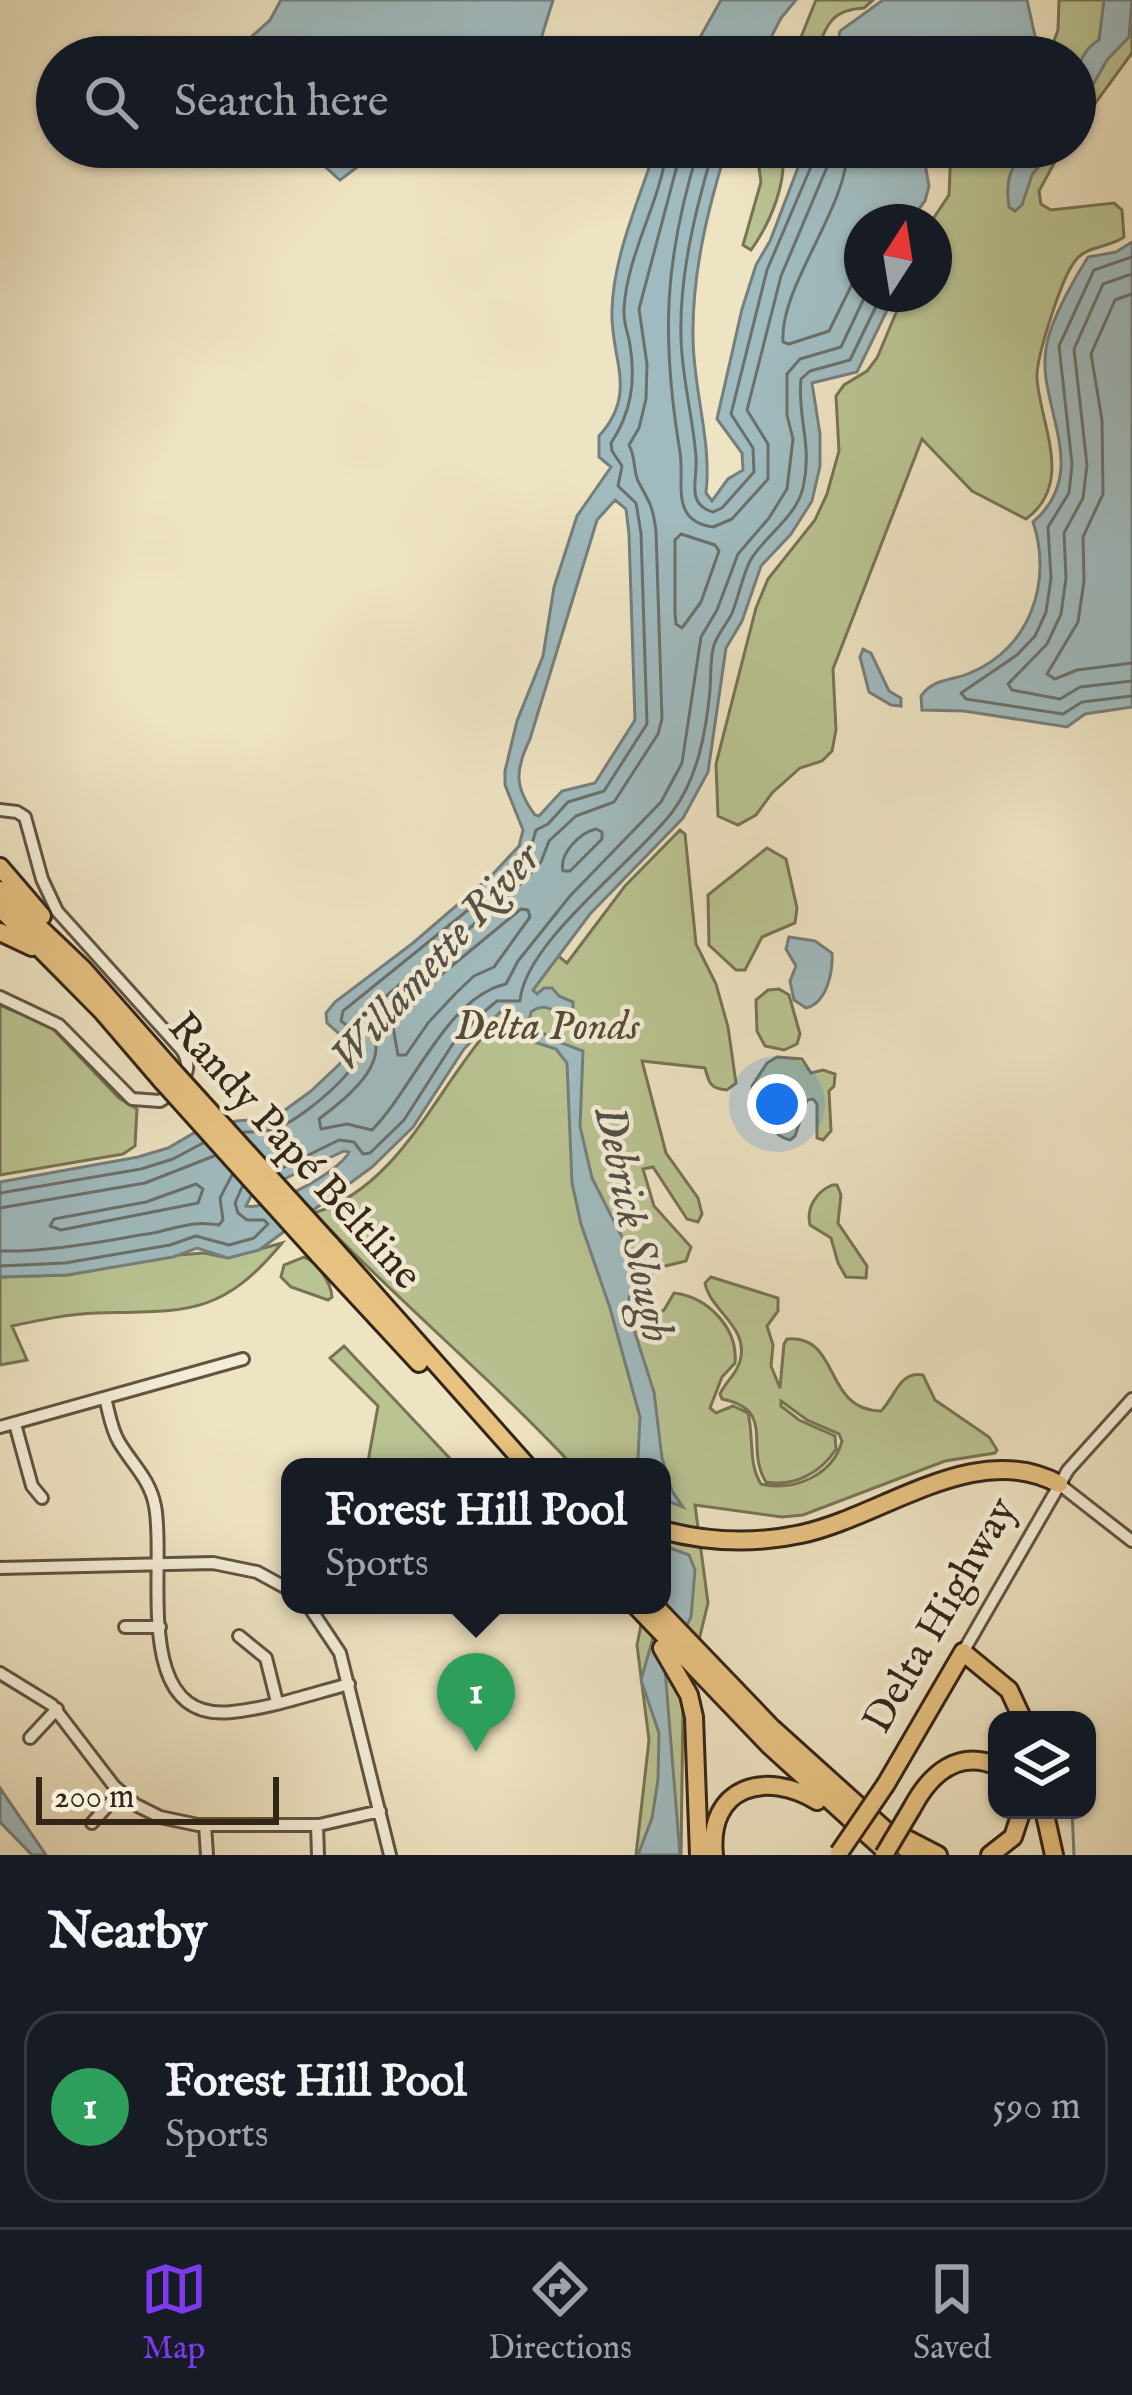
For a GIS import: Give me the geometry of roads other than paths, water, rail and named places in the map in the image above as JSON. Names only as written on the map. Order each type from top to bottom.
[{"type":"highway","points":[[0,867],[83,969]]},
{"type":"highway","name":"Randy Papé Beltline","points":[[0,890],[83,969],[168,1077],[506,1458]]},
{"type":"highway","name":"Randy Papé Beltline","points":[[0,908],[134,1048],[168,1077]]},
{"type":"highway","points":[[0,932],[19,938],[40,954],[134,1048]]},
{"type":"highway","name":"Randy Papé Beltline","points":[[324,1249],[379,1301],[520,1458]]},
{"type":"highway","points":[[379,1301],[536,1458]]},
{"type":"highway","points":[[671,1532],[752,1540],[802,1534],[981,1472],[1033,1473],[1059,1484]]},
{"type":"highway","points":[[652,1616],[887,1855],[926,1785],[948,1766],[973,1760],[988,1764]]},
{"type":"highway","points":[[652,1616],[682,1680],[695,1725],[699,1855]]},
{"type":"highway","points":[[962,1652],[1010,1690],[1019,1711]]},
{"type":"highway","name":"Delta Highway","points":[[840,1855],[962,1652]]},
{"type":"highway","points":[[689,1653],[913,1855]]},
{"type":"highway","points":[[714,1855],[720,1812],[737,1794],[756,1786],[790,1787],[846,1818]]},
{"type":"highway","points":[[845,1797],[938,1855]]},
{"type":"highway","points":[[990,1855],[1013,1837],[1019,1819]]},
{"type":"highway","points":[[1046,1819],[1054,1854]]},
{"type":"street","points":[[0,811],[25,817],[42,879],[57,910],[182,1050],[188,1063],[186,1076],[160,1101],[132,1099],[59,1024],[0,998]]},
{"type":"street","points":[[0,1427],[243,1359]]},
{"type":"street","points":[[105,1398],[118,1440],[152,1491],[164,1670],[176,1691],[190,1702],[222,1712],[349,1684]]},
{"type":"street","name":"Delta Highway","points":[[962,1652],[1059,1484],[1132,1399]]},
{"type":"street","points":[[15,1424],[32,1486],[42,1498]]},
{"type":"street","points":[[1059,1484],[1132,1541]]},
{"type":"street","points":[[0,1568],[234,1565],[281,1585]]},
{"type":"street","points":[[314,1614],[336,1645],[349,1684],[390,1855]]},
{"type":"street","points":[[125,1628],[160,1627]]},
{"type":"street","points":[[238,1636],[266,1658],[277,1702]]},
{"type":"street","points":[[0,1673],[57,1709],[120,1792],[160,1817],[206,1825],[316,1826],[380,1811]]},
{"type":"street","points":[[30,1738],[57,1709]]},
{"type":"street","points":[[92,1823],[120,1792]]},
{"type":"street","points":[[206,1825],[207,1855]]},
{"type":"street","points":[[316,1826],[318,1855]]},
{"type":"water","points":[[281,0],[553,0],[542,36],[252,36],[270,20]]},
{"type":"water","points":[[721,0],[796,0],[772,36],[701,36]]},
{"type":"water","points":[[883,0],[1027,0],[1035,36],[839,36]]},
{"type":"water","points":[[1104,0],[1132,0],[1129,37],[1096,79]]},
{"type":"water","points":[[327,168],[356,168],[340,180]]},
{"type":"water","name":"Willamette River","points":[[649,168],[721,168],[702,241],[693,313],[706,493],[712,501],[728,479],[743,470],[742,453],[717,419],[756,265],[798,168],[926,168],[929,186],[923,204],[844,204],[844,312],[886,312],[857,372],[812,383],[820,466],[812,501],[791,534],[761,566],[742,621],[726,648],[708,772],[683,818],[590,914],[533,990],[537,994],[552,988],[573,1002],[567,1019],[542,1007],[531,1012],[529,1022],[551,1039],[583,1051],[580,1126],[592,1178],[624,1241],[632,1286],[627,1308],[654,1392],[662,1458],[638,1458],[640,1417],[581,1224],[572,1183],[567,1063],[556,1049],[528,1040],[515,1015],[500,1012],[464,1049],[413,1127],[372,1167],[259,1250],[228,1258],[197,1248],[173,1257],[67,1275],[0,1277],[0,1182],[138,1157],[194,1133],[236,1121],[274,1118],[350,1054],[350,1043],[327,1023],[326,1013],[335,1002],[413,943],[519,846],[523,830],[505,785],[517,721],[543,656],[554,587],[577,516],[611,467],[599,457],[599,436],[618,405],[620,390],[614,290],[622,248]],"holes":[[[615,500],[626,509],[635,720],[595,783],[562,791],[535,815],[520,787],[522,760],[597,520]],[[349,1152],[302,1188],[246,1206],[252,1194]]]},
{"type":"water","points":[[1013,168],[1038,168],[1015,211],[1009,207]]},
{"type":"water","points":[[1132,242],[1132,707],[1085,714],[1067,727],[964,711],[922,710],[921,696],[926,690],[991,662],[1008,648],[1032,611],[1040,567],[1033,522],[1051,502],[1061,458],[1045,365],[1047,343],[1088,257],[1116,252]]},
{"type":"water","points":[[863,649],[871,653],[889,691],[901,698],[901,706],[869,692],[860,657]]},
{"type":"water","points":[[789,937],[815,941],[832,953],[824,993],[806,1008],[794,1000],[790,981],[796,966],[786,949]]},
{"type":"water","points":[[671,1548],[689,1555],[695,1570],[691,1617],[665,1669],[680,1855],[638,1855],[652,1818],[659,1733],[641,1680],[660,1614],[671,1614]]},
{"type":"water","points":[[0,1788],[46,1855],[32,1855],[0,1822]]},
{"type":"waterway","points":[[1072,1819],[1074,1855]]},
{"type":"place","name":"Forest Hill Pool","points":[[476,1752]]},
{"type":"park label","name":"Delta Ponds","points":[[547,1027]]},
{"type":"water label","name":"Debrick Slough","points":[[632,1224]]}]
